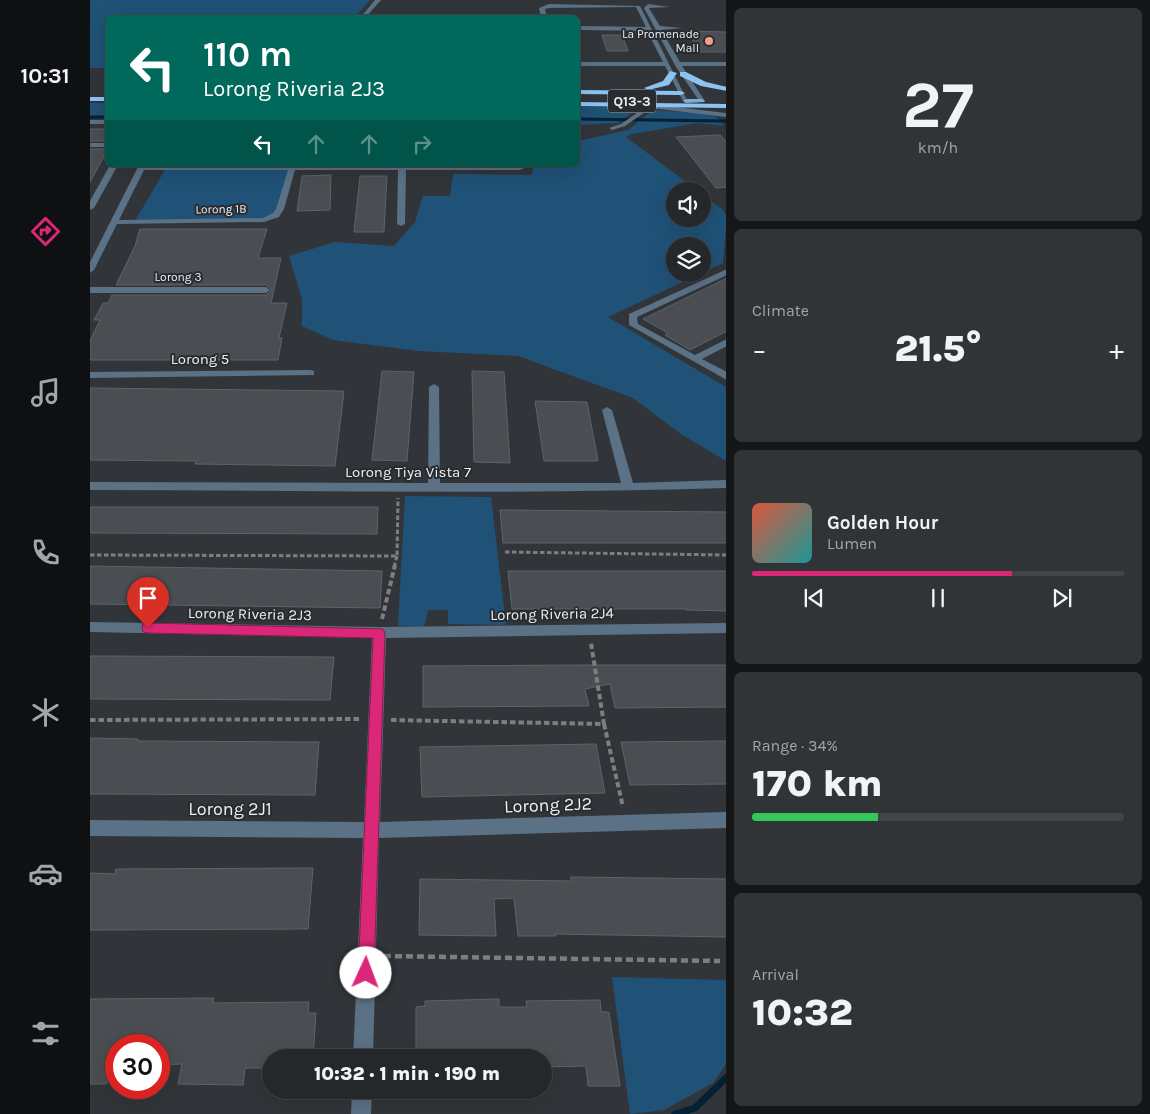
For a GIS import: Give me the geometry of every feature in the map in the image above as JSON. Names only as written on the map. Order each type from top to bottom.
[{"type":"highway","points":[[602,92],[656,87],[666,83],[673,73]]},
{"type":"highway","points":[[683,74],[704,84],[726,89]]},
{"type":"highway","name":"Q13-3","points":[[580,92],[682,93]]},
{"type":"highway","name":"Q13-3","points":[[696,93],[726,93]]},
{"type":"highway","name":"Q13-3","points":[[580,103],[686,101]]},
{"type":"highway","points":[[650,106],[702,101]]},
{"type":"highway","name":"Q13-3","points":[[702,101],[726,101]]},
{"type":"highway","points":[[580,103],[650,106],[726,106]]},
{"type":"main road","name":"Q13-3","points":[[682,93],[696,93]]},
{"type":"main road","name":"Q13-3","points":[[686,101],[702,101]]},
{"type":"street","points":[[365,15],[378,0]]},
{"type":"street","points":[[636,5],[686,101]]},
{"type":"street","points":[[646,5],[683,74],[702,101]]},
{"type":"street","points":[[543,15],[542,8],[549,6],[646,5],[666,7]]},
{"type":"street","points":[[582,28],[649,29]]},
{"type":"street","points":[[658,28],[679,28]]},
{"type":"street","points":[[580,64],[667,64]]},
{"type":"street","points":[[679,64],[726,64]]},
{"type":"street","points":[[612,128],[623,126],[650,106],[705,111],[726,116]]},
{"type":"street","points":[[90,122],[105,122]]},
{"type":"street","points":[[90,145],[105,145]]},
{"type":"street","points":[[90,208],[113,167]]},
{"type":"street","points":[[90,270],[142,167]]},
{"type":"street","name":"Lorong 1B","points":[[115,222],[264,220],[271,218],[280,209],[293,167]]},
{"type":"street","points":[[348,167],[520,168]]},
{"type":"street","points":[[401,224],[402,168]]},
{"type":"street","points":[[90,192],[99,192]]},
{"type":"street","points":[[726,271],[632,316],[634,325],[726,377]]},
{"type":"street","name":"Lorong 3","points":[[90,290],[266,290]]},
{"type":"street","points":[[694,359],[726,342]]},
{"type":"street","name":"Lorong 5","points":[[90,375],[310,373]]},
{"type":"street","points":[[434,387],[434,488]]},
{"type":"street","points":[[607,410],[628,487]]},
{"type":"street","name":"Lorong Tiya Vista 7","points":[[90,486],[434,488],[628,487],[726,484]]},
{"type":"street","name":"Lorong Riveria 2J3","points":[[90,627],[379,633]]},
{"type":"street","name":"Lorong Riveria 2J4","points":[[379,633],[726,628]]},
{"type":"street","points":[[363,1049],[370,830],[379,633]]},
{"type":"street","name":"Lorong 2J2","points":[[370,830],[726,820]]},
{"type":"street","name":"Lorong 2J1","points":[[90,828],[370,830]]},
{"type":"street","points":[[361,1114],[362,1099]]},
{"type":"path","points":[[379,633],[397,556],[398,488]]},
{"type":"path","points":[[504,552],[726,555]]},
{"type":"path","points":[[90,555],[397,556]]},
{"type":"path","points":[[604,724],[626,823]]},
{"type":"path","points":[[366,956],[720,961]]},
{"type":"shaded area","points":[[90,0],[370,0],[357,15],[105,15],[105,68],[90,68]]},
{"type":"shaded area","points":[[90,103],[105,103],[105,117],[90,117]]},
{"type":"shaded area","points":[[580,106],[634,108],[633,112],[618,123],[580,125]]},
{"type":"shaded area","points":[[653,110],[714,114],[724,126],[698,123],[631,134],[626,137],[686,182],[666,182],[666,227],[711,227],[711,201],[723,210],[726,215],[726,228],[723,263],[711,268],[711,237],[666,237],[666,282],[683,282],[608,317],[726,387],[726,461],[681,434],[633,398],[518,356],[418,351],[333,340],[302,326],[302,299],[289,256],[335,242],[394,246],[415,222],[423,196],[450,196],[453,174],[532,175],[534,167],[580,167],[580,141],[628,130]]},
{"type":"shaded area","points":[[166,168],[292,168],[280,209],[264,220],[135,221]]},
{"type":"shaded area","points":[[405,496],[491,497],[506,625],[448,624],[448,610],[428,610],[424,627],[398,626]]},
{"type":"shaded area","points":[[612,977],[726,980],[726,1064],[713,1083],[664,1110],[630,1114]]},
{"type":"building","name":"La Promenade Mall","points":[[686,31],[726,32],[726,52],[700,52]]},
{"type":"building","points":[[602,35],[622,35],[628,51],[607,51]]},
{"type":"building","points":[[90,129],[105,129],[105,141],[90,141]]},
{"type":"building","points":[[720,135],[726,141],[726,187],[716,188],[676,137]]},
{"type":"building","points":[[90,149],[105,149],[105,154],[90,182]]},
{"type":"building","points":[[331,175],[330,210],[297,211],[302,176]]},
{"type":"building","points":[[360,176],[387,176],[384,232],[354,232]]},
{"type":"building","points":[[140,229],[267,229],[258,258],[281,258],[271,303],[287,303],[279,338],[282,338],[278,360],[90,360],[90,341],[100,320],[94,320],[103,303],[108,303],[112,295],[266,295],[272,290],[266,285],[116,285],[135,246]]},
{"type":"building","points":[[726,278],[726,332],[690,350],[665,335],[668,333],[643,319]]},
{"type":"building","points":[[382,371],[414,372],[407,461],[372,460]]},
{"type":"building","points":[[472,371],[504,372],[510,463],[474,462]]},
{"type":"building","points":[[90,388],[344,391],[335,466],[195,464],[196,461],[90,460]]},
{"type":"building","points":[[535,401],[587,402],[598,461],[544,461]]},
{"type":"building","points":[[90,507],[378,507],[377,534],[90,533]]},
{"type":"building","points":[[500,510],[726,512],[726,543],[503,543]]},
{"type":"building","points":[[90,566],[382,571],[380,608],[90,604]]},
{"type":"building","points":[[508,571],[726,571],[726,611],[687,609],[512,609]]},
{"type":"building","points":[[90,656],[334,657],[330,700],[90,699]]},
{"type":"building","points":[[726,665],[726,707],[615,708],[610,684],[585,689],[589,706],[423,707],[423,666]]},
{"type":"building","points":[[90,738],[138,739],[137,741],[319,742],[315,795],[90,794]]},
{"type":"building","points":[[726,741],[726,784],[630,785],[621,742]]},
{"type":"building","points":[[596,744],[605,793],[422,797],[420,747]]},
{"type":"building","points":[[313,868],[308,929],[90,930],[90,873],[115,874],[116,869]]},
{"type":"building","points":[[571,877],[726,879],[726,937],[555,934],[556,936],[518,936],[514,898],[494,899],[496,936],[419,935],[420,879],[571,881]]},
{"type":"building","points":[[214,998],[213,1003],[309,1002],[308,1013],[316,1013],[314,1049],[262,1049],[262,1068],[245,1068],[243,1085],[178,1084],[182,1064],[170,1065],[170,1034],[105,1034],[105,1084],[90,1084],[90,999]]},
{"type":"building","points":[[499,999],[499,1007],[527,1007],[526,1001],[600,1000],[601,1012],[609,1012],[620,1086],[588,1086],[586,1066],[552,1067],[552,1049],[416,1049],[416,1007],[425,1006],[425,1001]]},
{"type":"waterway","points":[[90,117],[105,117]]},
{"type":"waterway","points":[[580,119],[726,121]]},
{"type":"waterway","points":[[675,1114],[695,1108],[726,1078]]},
{"type":"place","name":"La Promenade Mall","points":[[709,41]]},
{"type":"route","points":[[148,628],[379,633],[366,973]]}]
